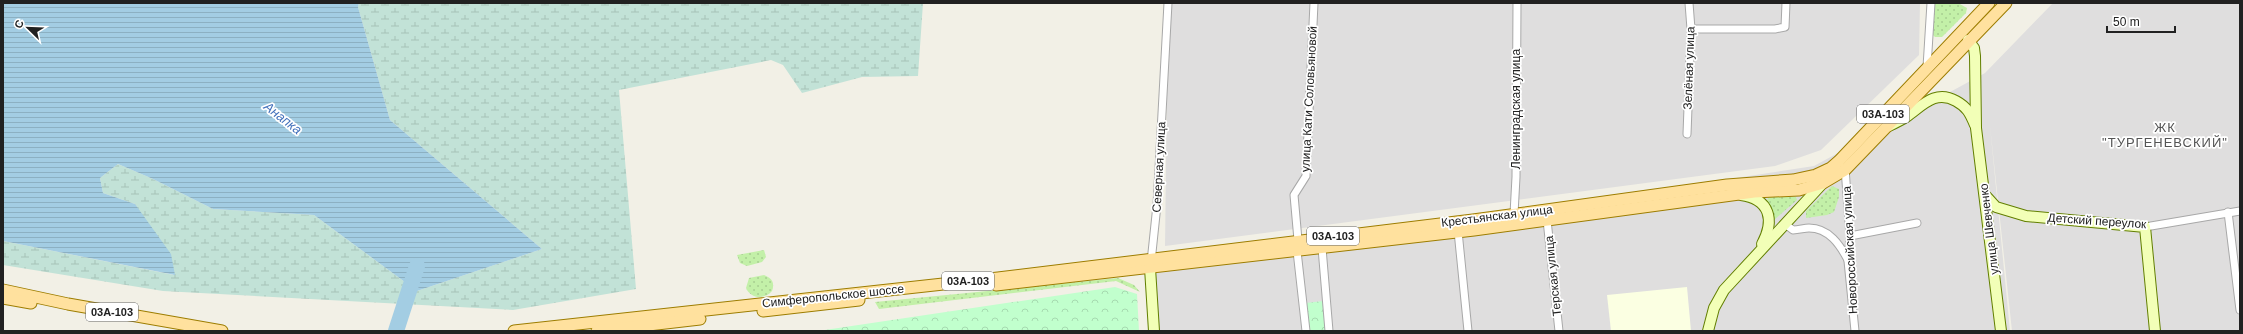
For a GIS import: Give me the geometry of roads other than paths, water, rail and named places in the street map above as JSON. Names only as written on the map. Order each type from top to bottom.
[{"type":"main road","name":"Крестьянская улица","points":[[1151,263],[1297,245],[1727,185],[1793,180],[1816,174],[1843,162],[1886,128],[1964,36],[1989,3]]},
{"type":"main road","name":"Крестьянская улица","points":[[1297,245],[1322,248],[1739,194],[1799,190],[1823,183],[1927,67],[2006,3]]},
{"type":"main road","name":"Симферопольское шоссе","points":[[597,331],[785,305],[1151,263]]},
{"type":"main road","name":"03А-103","points":[[3,290],[68,304],[222,331]]},
{"type":"main road","name":"03А-103","points":[[3,298],[70,312],[185,331]]},
{"type":"main road","name":"Симферопольское шоссе","points":[[514,331],[745,310]]},
{"type":"street","name":"Северная улица","points":[[1154,331],[1151,263],[1157,205],[1168,3]]},
{"type":"street","name":"улица Кати Соловьяновой","points":[[1306,331],[1297,245],[1294,195],[1306,176],[1314,3]]},
{"type":"street","name":"Ленинградская улица","points":[[1514,214],[1516,177],[1517,3]]},
{"type":"street","name":"Зелёная улица","points":[[1687,134],[1690,29],[1689,3]]},
{"type":"street","points":[[1690,29],[1775,29],[1785,27],[1786,3]]},
{"type":"street","points":[[1927,67],[1931,3]]},
{"type":"street","name":"улица Шевченко","points":[[1964,36],[1974,48],[1976,128],[2002,331]]},
{"type":"street","name":"улица Шевченко","points":[[1886,128],[1906,117],[1923,103],[1940,97],[1951,98],[1965,106],[1976,128]]},
{"type":"street","name":"Новороссийская улица","points":[[1843,162],[1850,236],[1848,261],[1855,331]]},
{"type":"street","points":[[1708,331],[1718,298],[1759,251],[1823,183]]},
{"type":"street","points":[[1739,194],[1762,202],[1769,214],[1766,237],[1759,251]]},
{"type":"street","name":"Детский переулок","points":[[1985,194],[1996,207],[2026,216],[2145,227],[2240,211]]},
{"type":"street","points":[[2228,212],[2240,310]]},
{"type":"street","name":"Терская улица","points":[[1547,220],[1559,331]]},
{"type":"street","points":[[1850,236],[1916,223]]},
{"type":"street","points":[[1785,224],[1794,230],[1809,228],[1830,236],[1841,246],[1848,261]]},
{"type":"street","points":[[2145,227],[2155,331]]},
{"type":"street","points":[[1458,231],[1468,331]]},
{"type":"street","points":[[1322,248],[1329,331]]},
{"type":"water","name":"Анапка","points":[[3,3],[359,3],[358,7],[390,120],[542,249],[417,291],[314,215],[213,209],[153,179],[118,164],[100,178],[103,193],[135,204],[171,254],[175,275],[3,241]]},
{"type":"waterway","points":[[396,331],[417,266]]},
{"type":"district","name":"ЖК \"ТУРГЕНЕВСКИЙ\"","points":[[2165,134]]}]
